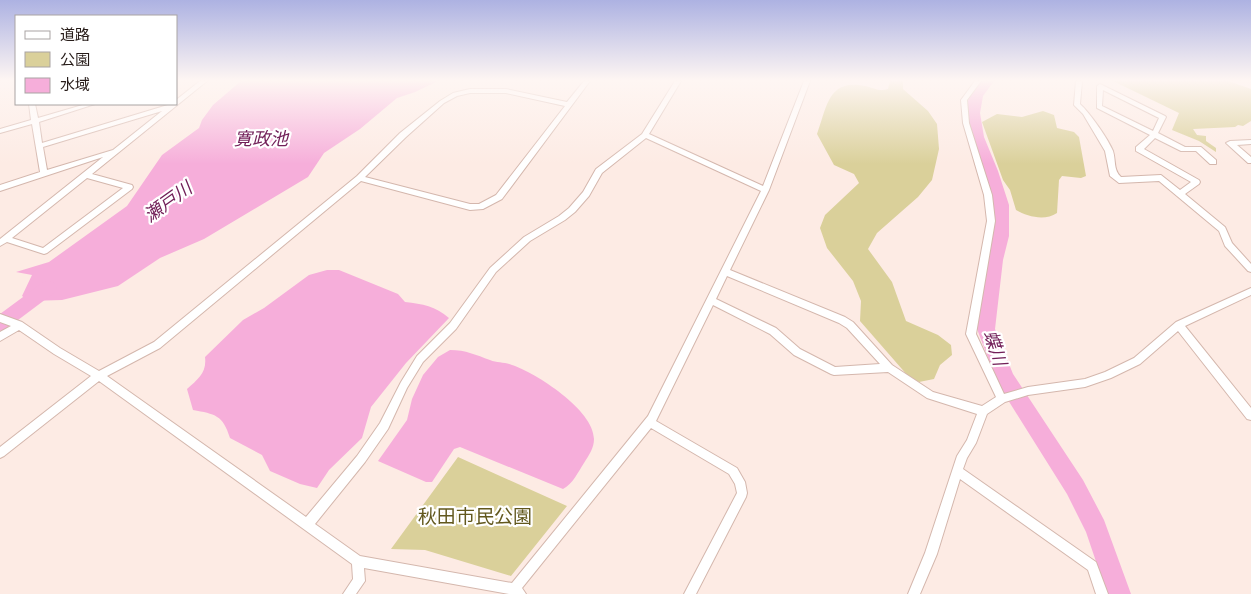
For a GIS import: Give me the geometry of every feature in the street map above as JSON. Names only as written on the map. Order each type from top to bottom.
[{"type":"street","points":[[33,109],[44,173]]},
{"type":"street","points":[[0,131],[75,109]]},
{"type":"street","points":[[40,146],[160,109]]},
{"type":"street","points":[[4,241],[169,109]]},
{"type":"street","points":[[0,453],[99,376],[157,346],[360,178],[434,109]]},
{"type":"street","points":[[360,178],[470,207],[480,207],[499,197],[567,109]]},
{"type":"street","points":[[308,524],[361,459],[384,426],[404,385],[420,359],[453,326],[493,270],[527,239],[572,210],[586,194],[599,171],[645,135],[661,109]]},
{"type":"street","points":[[0,318],[19,325],[99,376],[358,561],[517,591],[649,422],[765,190],[796,109]]},
{"type":"street","points":[[965,109],[966,123],[988,195],[991,222],[972,334],[1002,399]]},
{"type":"street","points":[[1081,109],[1086,113],[1110,151],[1113,174],[1119,180],[1161,178],[1222,229],[1228,244],[1251,269]]},
{"type":"street","points":[[1102,109],[1184,150],[1198,149],[1213,162]]},
{"type":"street","points":[[1145,109],[1162,117],[1154,135],[1139,149],[1196,182],[1179,194]]},
{"type":"street","points":[[645,135],[765,190]]},
{"type":"street","points":[[1251,142],[1230,143],[1251,161]]},
{"type":"street","points":[[0,188],[117,150]]},
{"type":"street","points":[[4,241],[44,251],[129,187],[87,175]]},
{"type":"street","points":[[724,271],[842,320],[850,325],[890,368],[930,395],[983,411]]},
{"type":"street","points":[[914,594],[931,554],[962,456],[970,443],[983,411],[1002,399],[1028,391],[1085,383],[1108,375],[1137,361],[1179,325],[1251,291]]},
{"type":"street","points":[[710,300],[773,331],[797,352],[834,370],[890,368]]},
{"type":"street","points":[[0,337],[19,325]]},
{"type":"street","points":[[1179,325],[1251,416]]},
{"type":"street","points":[[649,422],[733,472],[740,482],[742,493],[690,594]]},
{"type":"street","points":[[958,472],[1092,566],[1102,594]]},
{"type":"street","points":[[349,594],[359,581],[358,561]]},
{"type":"green space","points":[[826,109],[925,109],[937,124],[939,149],[932,180],[918,197],[877,233],[868,249],[892,282],[906,321],[938,335],[951,345],[952,355],[940,365],[934,379],[919,382],[908,376],[860,321],[861,301],[853,281],[827,248],[820,228],[825,215],[859,183],[854,174],[834,165],[817,134]]},
{"type":"green space","points":[[1170,109],[1251,109],[1251,121],[1243,126],[1193,129],[1197,135],[1206,136],[1206,141],[1216,148],[1216,152],[1199,141],[1172,130],[1179,113]]},
{"type":"green space","points":[[1043,111],[1054,115],[1057,128],[1074,132],[1079,137],[1086,176],[1081,178],[1062,176],[1059,180],[1057,213],[1047,217],[1026,215],[1016,210],[1010,190],[1003,180],[982,122],[997,114],[1022,117]]},
{"type":"green space","name":"秋田市民公園","points":[[458,457],[567,506],[511,576],[425,550],[391,549]]},
{"type":"water","name":"寛政池","points":[[210,109],[384,109],[360,129],[324,153],[308,177],[204,239],[160,258],[118,286],[62,300],[29,301],[22,296],[32,275],[16,272],[49,262],[127,206],[162,155],[199,128]]},
{"type":"water","points":[[327,270],[339,270],[398,294],[405,302],[428,306],[449,318],[406,363],[371,407],[362,438],[329,470],[317,488],[300,484],[270,471],[262,455],[230,438],[221,420],[213,415],[193,410],[187,389],[203,372],[205,357],[243,320],[264,308],[309,275]]},
{"type":"water","points":[[450,350],[466,352],[522,369],[562,394],[585,416],[591,428],[594,439],[593,445],[588,457],[570,484],[563,489],[460,447],[454,449],[432,482],[426,482],[378,461],[407,420],[412,399],[423,375],[438,357]]},
{"type":"waterway","name":"蝶川","points":[[974,109],[977,137],[991,171],[1001,205],[1001,236],[995,260],[986,329],[1005,378],[1075,487],[1096,528],[1119,594]]},
{"type":"waterway","name":"瀬戸川","points":[[0,324],[48,288]]}]
